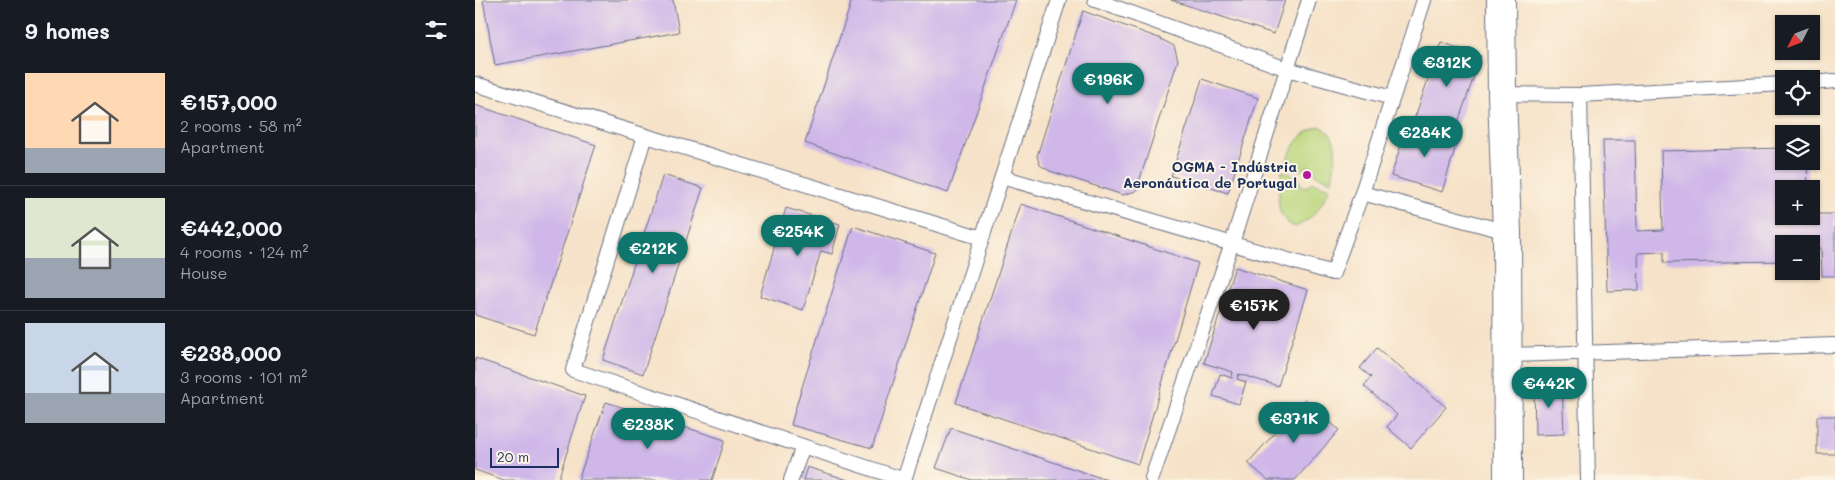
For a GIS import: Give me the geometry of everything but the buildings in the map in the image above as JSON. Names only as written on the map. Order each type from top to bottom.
[{"type":"street","points":[[1501,0],[1507,232],[1508,480]]},
{"type":"lane","points":[[645,136],[573,370],[905,480],[1059,0]]},
{"type":"lane","points":[[1095,0],[1287,69],[1392,98]]},
{"type":"lane","points":[[1152,478],[1232,244],[1309,0]]},
{"type":"lane","points":[[1002,177],[1333,273],[1362,193],[1424,0]]},
{"type":"lane","points":[[1820,82],[1835,81]]},
{"type":"lane","points":[[475,84],[982,238]]},
{"type":"lane","points":[[1502,94],[1580,95],[1775,84]]},
{"type":"lane","points":[[1580,95],[1588,480]]},
{"type":"lane","points":[[1362,193],[1507,232]]},
{"type":"lane","points":[[1507,356],[1835,345]]},
{"type":"lane","points":[[791,480],[803,446]]},
{"type":"green space","points":[[1319,126],[1326,130],[1334,142],[1335,157],[1332,181],[1316,175],[1313,167],[1307,166],[1300,171],[1284,165],[1301,137]]},
{"type":"green space","points":[[1282,171],[1298,177],[1301,185],[1306,187],[1313,182],[1330,188],[1312,216],[1295,227],[1288,223],[1280,211],[1279,195]]},
{"type":"place","name":"OGMA - Indústria Aeronáutica de Portugal","points":[[1307,175]]}]
